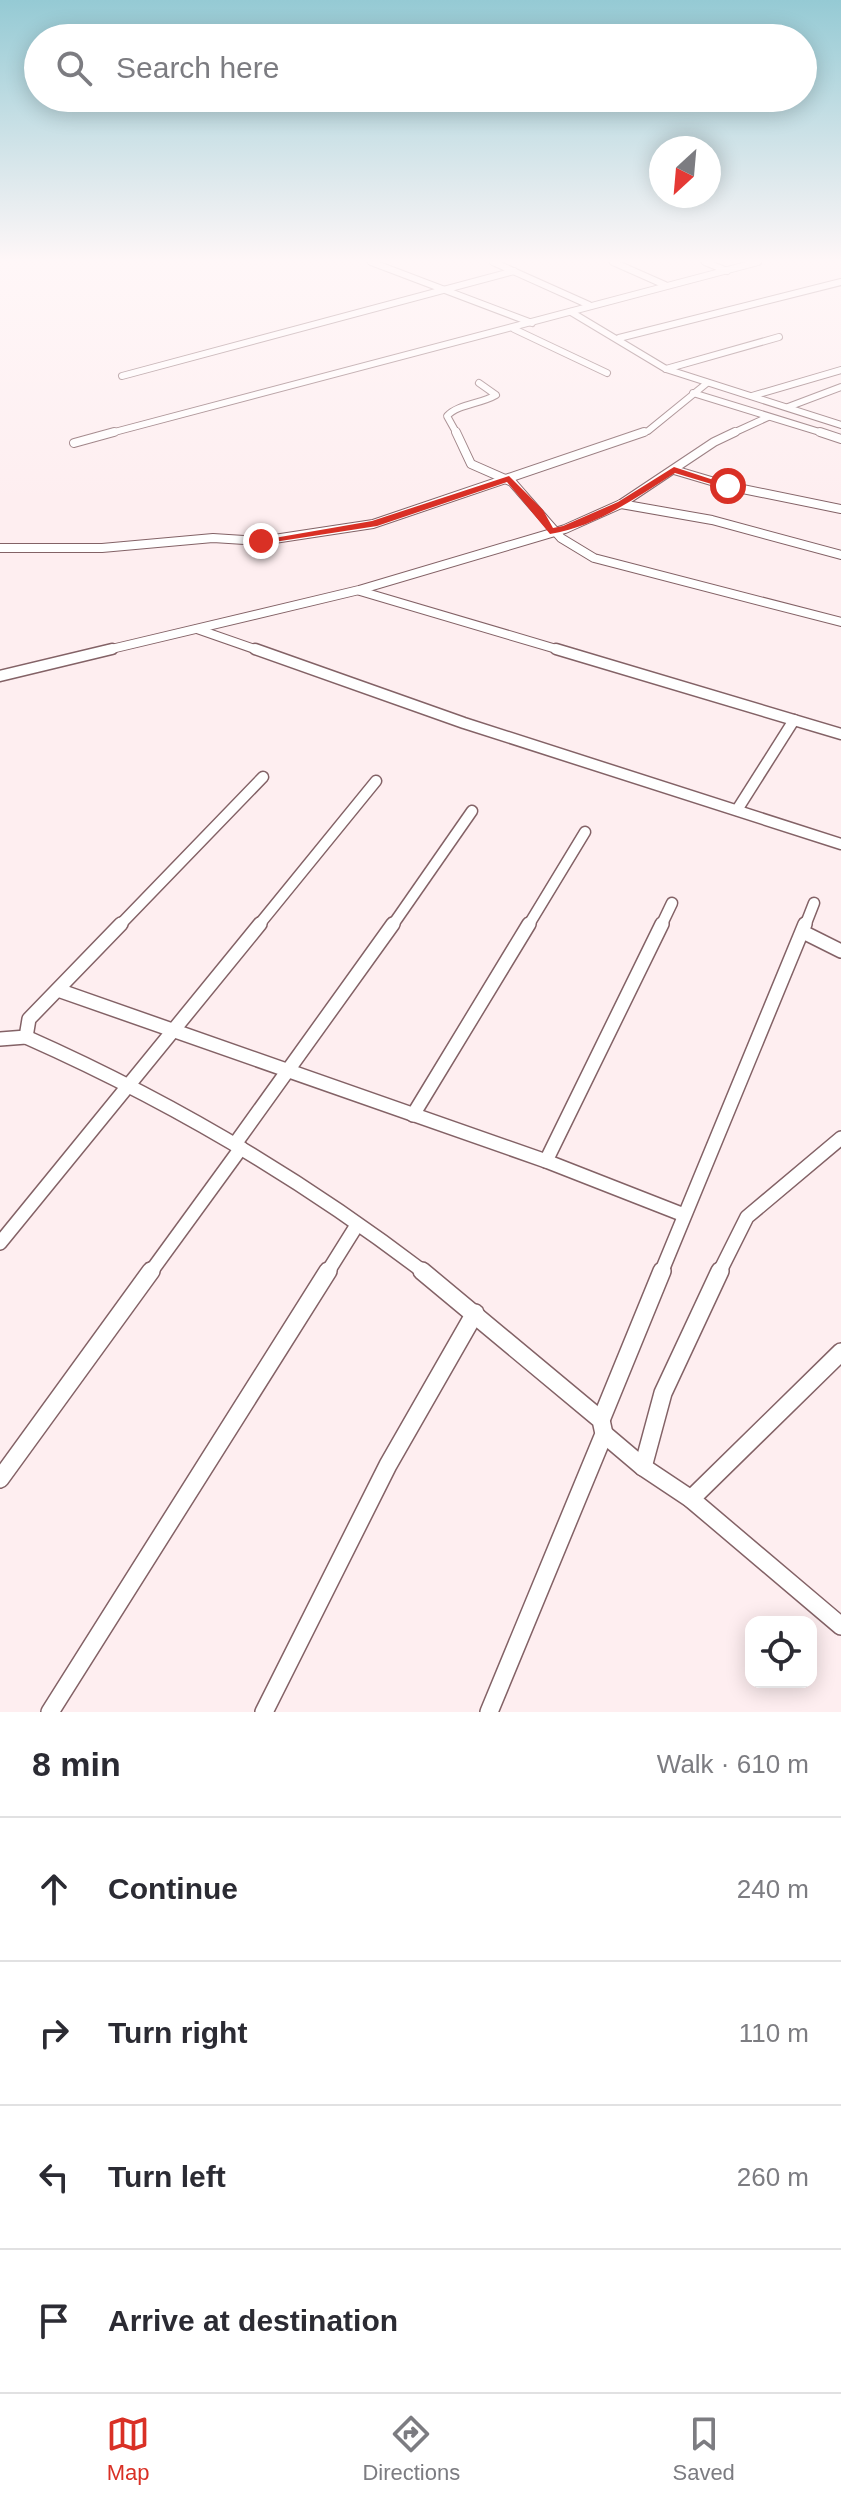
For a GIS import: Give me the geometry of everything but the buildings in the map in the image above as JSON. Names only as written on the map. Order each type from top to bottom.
[{"type":"street","points":[[122,376],[246,342]]},
{"type":"street","points":[[74,443],[464,342]]},
{"type":"street","points":[[541,342],[607,373]]},
{"type":"street","points":[[625,342],[666,369],[841,425]]},
{"type":"street","points":[[666,369],[762,342]]},
{"type":"street","points":[[752,396],[841,370]]},
{"type":"street","points":[[479,383],[496,395],[481,404],[453,409],[447,416],[458,429],[464,455],[471,464],[509,479],[540,512],[550,531],[579,551],[625,568],[841,622]]},
{"type":"street","points":[[0,548],[102,548],[213,538],[277,539],[373,524],[648,431],[707,383]]},
{"type":"street","points":[[0,676],[359,590],[565,529],[621,504],[714,442],[783,407],[841,387]]},
{"type":"street","points":[[693,393],[841,439]]},
{"type":"street","points":[[674,470],[728,486],[841,509]]},
{"type":"street","points":[[621,504],[712,520],[841,555]]},
{"type":"street","points":[[359,590],[841,734]]},
{"type":"street","points":[[197,629],[421,708],[841,844]]},
{"type":"street","points":[[737,810],[794,720]]},
{"type":"street","points":[[26,1037],[29,1019],[263,777]]},
{"type":"street","points":[[0,1243],[376,781]]},
{"type":"street","points":[[0,1479],[472,811]]},
{"type":"street","points":[[413,1115],[585,832]]},
{"type":"street","points":[[546,1161],[672,903]]},
{"type":"street","points":[[489,1712],[684,1215],[814,903]]},
{"type":"street","points":[[803,932],[841,951]]},
{"type":"street","points":[[58,990],[546,1161],[684,1215]]},
{"type":"street","points":[[0,1038],[26,1037],[130,1084],[238,1146],[357,1225],[475,1313],[643,1467],[691,1499],[841,1626]]},
{"type":"street","points":[[643,1467],[663,1393],[747,1217],[841,1138]]},
{"type":"street","points":[[50,1712],[357,1225]]},
{"type":"street","points":[[264,1712],[388,1465],[475,1313]]},
{"type":"street","points":[[691,1499],[841,1352]]},
{"type":"route","points":[[261,541],[373,524],[509,479],[540,512],[550,531],[565,529],[621,504],[674,470],[728,486]]}]
